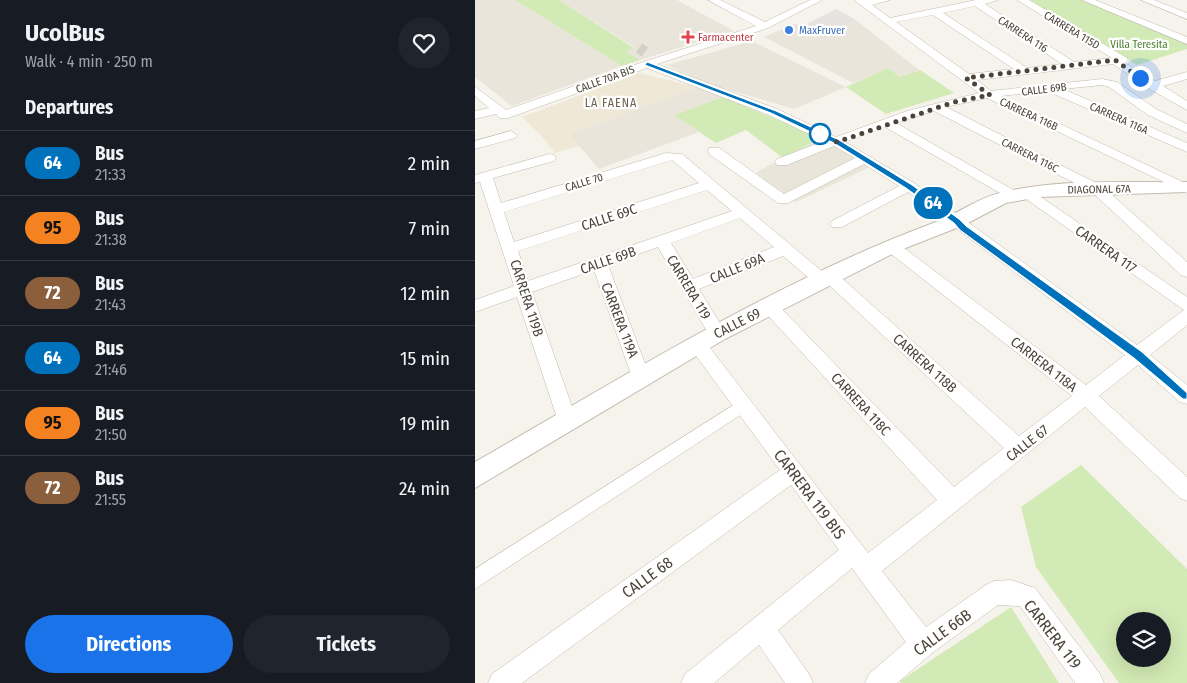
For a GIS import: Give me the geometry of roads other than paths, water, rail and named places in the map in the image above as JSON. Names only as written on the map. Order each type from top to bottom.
[{"type":"street","points":[[713,0],[765,26]]},
{"type":"street","points":[[788,0],[799,9]]},
{"type":"street","name":"CALLE 70A BIS","points":[[475,115],[501,112],[650,59],[765,26],[817,0]]},
{"type":"street","points":[[862,2],[885,0]]},
{"type":"street","points":[[888,21],[993,0]]},
{"type":"street","name":"CARRERA 115D","points":[[1022,0],[1119,60],[1152,86],[1187,106]]},
{"type":"street","points":[[1087,0],[1187,41]]},
{"type":"street","points":[[1146,0],[1187,16]]},
{"type":"street","name":"CARRERA 116B","points":[[862,2],[990,95],[1186,188]]},
{"type":"street","name":"CARRERA 116","points":[[976,4],[1071,66]]},
{"type":"street","points":[[935,12],[1024,71]]},
{"type":"street","points":[[1169,34],[1187,26]]},
{"type":"street","points":[[650,59],[837,142],[909,186],[957,221],[963,228],[1138,355],[1187,396]]},
{"type":"street","points":[[966,78],[1119,60]]},
{"type":"street","points":[[1152,86],[1187,75]]},
{"type":"street","name":"CALLE 69B","points":[[782,162],[936,107],[990,95],[1109,82],[1153,112],[1187,129]]},
{"type":"street","name":"CARRERA 116A","points":[[1050,88],[1187,148]]},
{"type":"street","points":[[475,90],[501,112]]},
{"type":"street","name":"CARRERA 116C","points":[[936,107],[1097,189],[1187,271]]},
{"type":"street","name":"CARRERA 117","points":[[888,123],[1018,193],[1187,306]]},
{"type":"street","points":[[475,145],[511,135]]},
{"type":"street","points":[[714,151],[783,200],[864,159]]},
{"type":"street","name":"CARRERA 118B","points":[[671,156],[681,159],[707,185],[741,213],[785,249],[826,278],[1019,449]]},
{"type":"street","name":"CALLE 70","points":[[498,209],[671,156]]},
{"type":"street","points":[[480,177],[549,158]]},
{"type":"street","name":"CARRERA 119B","points":[[480,177],[498,209],[567,421]]},
{"type":"street","name":"CALLE 69C","points":[[511,248],[707,185]]},
{"type":"street","points":[[837,224],[909,186]]},
{"type":"street","name":"DIAGONAL 67A","points":[[1018,193],[1097,189],[1186,188]]},
{"type":"street","name":"CALLE 69","points":[[475,474],[697,344],[769,306],[891,246],[957,221],[1018,193]]},
{"type":"street","name":"CALLE 69B","points":[[475,306],[741,213]]},
{"type":"street","name":"CARRERA 119","points":[[662,241],[717,333]]},
{"type":"street","name":"CARRERA 118A","points":[[891,246],[1086,396],[1187,492]]},
{"type":"street","name":"CALLE 69A","points":[[690,286],[785,249]]},
{"type":"street","name":"CARRERA 119A","points":[[599,263],[641,377]]},
{"type":"street","name":"CARRERA 118C","points":[[769,306],[953,502]]},
{"type":"street","name":"CALLE 67","points":[[694,683],[763,628],[860,561],[953,502],[1187,316]]},
{"type":"street","name":"CARRERA 119 BIS","points":[[697,344],[923,644]]},
{"type":"street","points":[[475,580],[743,405]]},
{"type":"street","name":"CALLE 68","points":[[501,683],[793,472]]},
{"type":"street","name":"CARRERA 119","points":[[1011,592],[1027,596],[1091,683]]},
{"type":"street","name":"CALLE 66B","points":[[878,683],[923,644],[994,593],[1011,592]]},
{"type":"street","points":[[763,628],[800,683]]},
{"type":"tunnel","points":[[639,48],[645,52]]},
{"type":"place","name":"MaxFruver","points":[[789,30]]},
{"type":"place","name":"Farmacenter","points":[[688,37]]},
{"type":"district","name":"LA FAENA","points":[[611,103]]},
{"type":"park label","name":"Villa Teresita","points":[[1139,44]]}]
